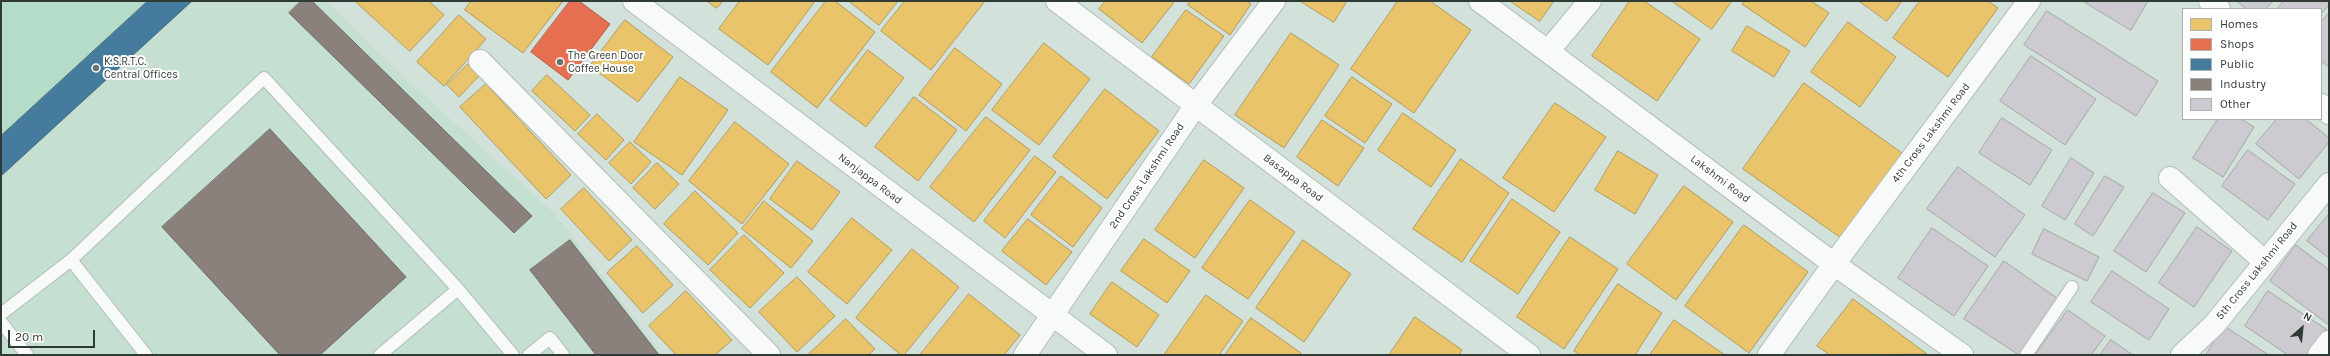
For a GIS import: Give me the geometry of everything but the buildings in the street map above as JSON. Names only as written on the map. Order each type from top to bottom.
[{"type":"street","name":"Nanjappa Road","points":[[634,1],[1051,316],[1106,355]]},
{"type":"street","name":"Basappa Road","points":[[1057,1],[1530,355]]},
{"type":"street","name":"2nd Cross Lakshmi Road","points":[[1024,355],[1196,105],[1274,1]]},
{"type":"street","name":"Lakshmi Road","points":[[1480,1],[1549,50],[1834,264],[1962,355]]},
{"type":"street","points":[[1549,50],[1590,1]]},
{"type":"street","name":"4th Cross Lakshmi Road","points":[[1769,355],[2027,1]]},
{"type":"street","points":[[2210,1],[2218,8]]},
{"type":"street","points":[[480,60],[768,355]]},
{"type":"street","points":[[2170,178],[2264,261]]},
{"type":"street","name":"5th Cross Lakshmi Road","points":[[2182,355],[2214,325],[2264,261],[2329,184]]},
{"type":"street","points":[[2319,355],[2329,342]]},
{"type":"lane","points":[[1,314],[71,260],[264,78],[458,289],[513,355]]},
{"type":"lane","points":[[71,260],[146,355]]},
{"type":"lane","points":[[2026,355],[2072,287]]},
{"type":"lane","points":[[380,355],[458,289]]},
{"type":"lane","points":[[1,322],[27,355]]},
{"type":"lane","points":[[529,355],[550,338],[563,355]]},
{"type":"shaded area","points":[[1,1],[326,1],[401,74],[555,214],[662,355],[1,355]]},
{"type":"shaded area","points":[[1,1],[148,1],[1,136]]},
{"type":"place","name":"The Green Door Coffee House","points":[[560,62]]},
{"type":"place","name":"K.S.R.T.C. Central Offices","points":[[96,68]]}]
